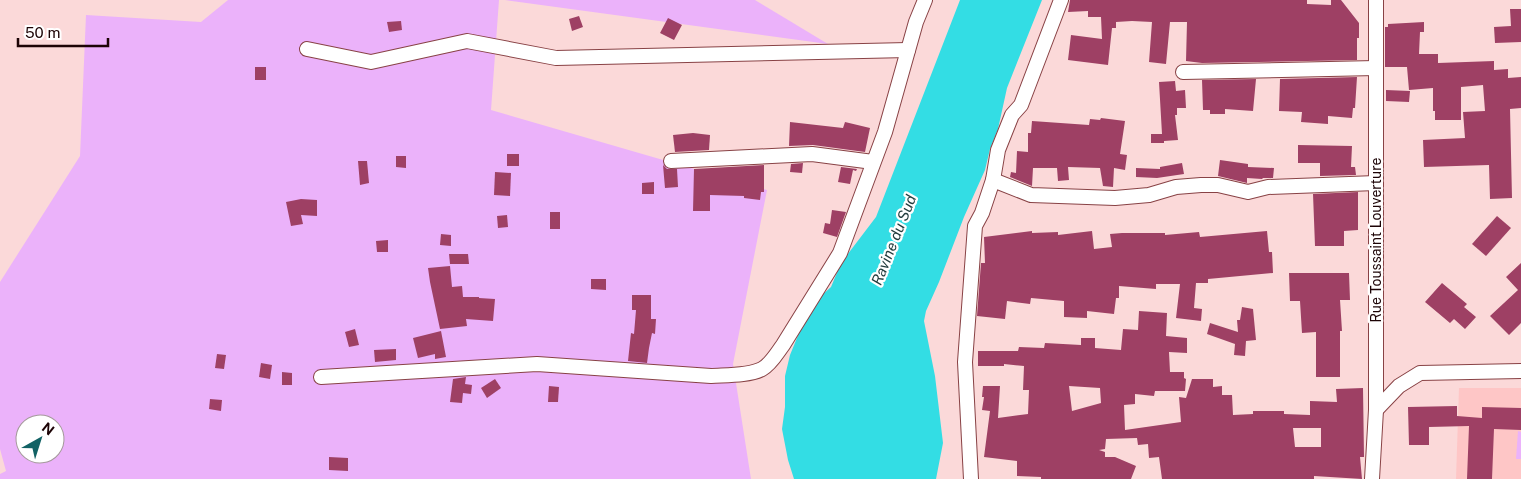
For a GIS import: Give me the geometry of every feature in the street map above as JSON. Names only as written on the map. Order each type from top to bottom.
[{"type":"street","points":[[321,377],[537,364],[711,376],[738,375],[762,369],[783,346],[840,253],[885,132],[916,22],[925,0]]},
{"type":"street","points":[[971,479],[965,362],[974,226],[982,213],[993,180],[998,150],[1012,115],[1021,105],[1061,0]]},
{"type":"street","name":"Rue Toussaint Louverture","points":[[1372,479],[1376,410],[1376,0]]},
{"type":"street","points":[[308,50],[371,62],[467,40],[556,58],[908,50]]},
{"type":"street","points":[[1183,72],[1376,68]]},
{"type":"street","points":[[671,161],[812,154],[873,162]]},
{"type":"street","points":[[993,180],[1030,195],[1115,198],[1149,195],[1176,187],[1202,184],[1218,185],[1248,192],[1268,187],[1376,183]]},
{"type":"street","points":[[1376,410],[1399,386],[1420,373],[1521,371]]},
{"type":"shaded area","points":[[228,0],[499,0],[491,110],[767,190],[733,364],[751,479],[0,479],[0,474],[6,471],[0,449],[0,282],[80,156],[86,15],[201,22]]},
{"type":"shaded area","points":[[505,0],[755,0],[828,44]]},
{"type":"shaded area","points":[[1459,388],[1521,388],[1521,479],[1456,479]]},
{"type":"shaded area","points":[[1518,431],[1521,432],[1521,459],[1516,459]]},
{"type":"water","name":"Ravine du Sud","points":[[960,0],[1042,0],[1007,88],[998,129],[990,149],[985,170],[926,311],[924,321],[935,376],[943,443],[936,479],[794,479],[782,429],[785,407],[785,376],[790,355],[810,306],[831,287],[841,263],[876,217]]},
{"type":"building","points":[[1070,0],[1307,0],[1307,4],[1331,5],[1331,0],[1341,0],[1359,23],[1357,60],[1202,63],[1186,61],[1187,22],[1170,22],[1166,64],[1149,62],[1152,22],[1132,21],[1116,22],[1116,28],[1112,28],[1108,65],[1068,60],[1071,35],[1102,39],[1101,17],[1088,17],[1088,11],[1068,12]]},
{"type":"building","points":[[1510,9],[1521,9],[1521,42],[1495,43],[1494,27],[1511,26]]},
{"type":"building","points":[[579,16],[583,27],[572,31],[569,19]]},
{"type":"building","points":[[668,18],[682,25],[674,40],[660,33]]},
{"type":"building","points":[[401,21],[402,30],[389,32],[387,22]]},
{"type":"building","points":[[1424,22],[1424,32],[1420,32],[1419,54],[1438,54],[1438,63],[1494,61],[1494,70],[1508,69],[1508,78],[1521,77],[1521,108],[1510,109],[1512,198],[1490,199],[1489,165],[1424,167],[1423,140],[1465,138],[1463,112],[1485,111],[1483,85],[1461,87],[1461,120],[1435,120],[1433,88],[1409,90],[1407,67],[1385,67],[1385,27],[1388,27],[1388,24]]},
{"type":"building","points":[[255,67],[266,67],[266,80],[255,80]]},
{"type":"building","points":[[1357,77],[1355,108],[1353,108],[1352,118],[1328,116],[1328,124],[1301,122],[1302,112],[1279,111],[1280,79]]},
{"type":"building","points":[[1256,79],[1253,111],[1225,109],[1225,114],[1210,114],[1210,110],[1203,110],[1202,80]]},
{"type":"building","points":[[1175,81],[1176,91],[1185,90],[1186,108],[1177,108],[1177,115],[1175,115],[1178,140],[1151,143],[1151,134],[1162,134],[1159,82]]},
{"type":"building","points":[[1386,90],[1410,91],[1409,102],[1386,101]]},
{"type":"building","points":[[1101,118],[1125,121],[1120,154],[1127,155],[1125,170],[1114,168],[1113,187],[1103,186],[1100,168],[1068,167],[1069,180],[1058,181],[1057,168],[1033,168],[1032,186],[1010,177],[1011,172],[1016,173],[1017,151],[1028,152],[1028,133],[1031,133],[1032,121],[1089,125],[1090,119],[1100,120]]},
{"type":"building","points":[[790,122],[843,128],[845,122],[870,128],[865,152],[813,145],[789,146]]},
{"type":"building","points":[[693,133],[710,135],[709,150],[675,152],[673,135]]},
{"type":"building","points":[[1298,145],[1352,146],[1351,167],[1355,167],[1356,175],[1320,176],[1320,163],[1298,163]]},
{"type":"building","points":[[507,154],[519,154],[519,166],[507,166]]},
{"type":"building","points":[[396,156],[406,156],[406,168],[396,167]]},
{"type":"building","points":[[1220,160],[1248,164],[1248,167],[1274,168],[1273,178],[1247,178],[1247,183],[1218,176]]},
{"type":"building","points":[[358,161],[367,161],[369,183],[360,185]]},
{"type":"building","points":[[803,163],[802,173],[790,172],[791,164]]},
{"type":"building","points":[[1182,163],[1184,174],[1157,178],[1136,177],[1136,168],[1160,169],[1160,167]]},
{"type":"building","points":[[663,165],[667,169],[677,169],[678,187],[665,188]]},
{"type":"building","points":[[764,165],[764,192],[761,192],[760,200],[744,198],[744,196],[710,195],[710,211],[693,211],[694,169]]},
{"type":"building","points":[[841,167],[857,169],[856,171],[853,170],[850,184],[838,182]]},
{"type":"building","points":[[495,172],[511,173],[510,196],[494,195]]},
{"type":"building","points":[[654,182],[654,194],[642,194],[642,183]]},
{"type":"building","points":[[1358,192],[1358,230],[1344,231],[1344,246],[1315,246],[1313,194]]},
{"type":"building","points":[[301,199],[317,200],[317,216],[301,215],[303,224],[291,226],[286,202]]},
{"type":"building","points":[[832,210],[846,212],[837,237],[823,233],[825,223],[830,224]]},
{"type":"building","points":[[550,212],[560,212],[560,229],[550,229]]},
{"type":"building","points":[[507,215],[508,227],[498,228],[497,216]]},
{"type":"building","points":[[1497,216],[1511,228],[1486,256],[1472,244]]},
{"type":"building","points":[[1032,231],[1032,233],[1058,232],[1058,235],[1092,231],[1094,249],[1112,247],[1110,234],[1165,233],[1165,235],[1199,232],[1200,237],[1267,231],[1269,252],[1272,252],[1273,273],[1208,279],[1208,283],[1196,283],[1194,308],[1202,309],[1201,321],[1176,318],[1180,284],[1156,284],[1156,289],[1119,286],[1119,298],[1116,298],[1114,314],[1087,311],[1087,318],[1064,317],[1064,301],[1031,298],[1030,304],[1007,301],[1005,319],[977,316],[981,263],[985,263],[984,237]]},
{"type":"building","points":[[441,234],[451,235],[451,246],[440,245]]},
{"type":"building","points":[[388,240],[388,252],[377,252],[376,241]]},
{"type":"building","points":[[449,254],[468,254],[469,264],[450,264]]},
{"type":"building","points":[[1521,263],[1521,323],[1509,335],[1490,316],[1518,290],[1506,277]]},
{"type":"building","points":[[450,266],[452,287],[462,286],[463,297],[495,299],[493,321],[466,319],[467,326],[440,329],[428,268]]},
{"type":"building","points":[[1289,273],[1349,273],[1350,300],[1340,300],[1342,331],[1340,331],[1340,377],[1316,377],[1316,332],[1302,333],[1300,301],[1290,301]]},
{"type":"building","points":[[591,279],[606,279],[606,290],[591,289]]},
{"type":"building","points":[[1442,283],[1467,304],[1464,307],[1476,317],[1465,329],[1454,319],[1450,323],[1425,302]]},
{"type":"building","points":[[632,295],[651,295],[651,319],[656,319],[655,334],[652,333],[647,363],[628,361],[631,333],[634,334],[636,310],[632,310]]},
{"type":"building","points":[[1242,307],[1253,309],[1256,340],[1246,341],[1245,356],[1234,355],[1235,344],[1207,334],[1210,323],[1238,332],[1237,320],[1240,320]]},
{"type":"building","points":[[1139,311],[1167,313],[1166,336],[1187,338],[1187,353],[1169,352],[1170,372],[1184,372],[1184,378],[1186,379],[1185,391],[1155,391],[1154,396],[1135,394],[1135,404],[1124,405],[1125,430],[1181,422],[1179,397],[1186,398],[1192,379],[1213,379],[1213,387],[1222,386],[1222,395],[1232,395],[1233,415],[1253,414],[1253,411],[1284,411],[1284,414],[1310,415],[1310,401],[1337,402],[1336,389],[1363,388],[1364,457],[1360,457],[1362,479],[1314,476],[1314,479],[1162,479],[1159,457],[1149,458],[1148,444],[1138,445],[1137,438],[1106,439],[1105,449],[1099,450],[1105,452],[1105,457],[1115,457],[1136,466],[1131,479],[1041,479],[1041,477],[1017,476],[1017,461],[984,457],[990,411],[982,410],[983,386],[1000,386],[998,418],[1028,414],[1029,390],[1023,390],[1024,366],[1004,364],[1004,366],[978,366],[978,351],[1018,351],[1019,347],[1044,348],[1045,343],[1081,345],[1081,338],[1095,338],[1095,348],[1121,350],[1123,329],[1138,330]],"holes":[[[1069,386],[1100,388],[1101,403],[1072,411]],[[1293,428],[1321,428],[1321,447],[1295,447]]]},
{"type":"building","points":[[355,329],[359,345],[349,347],[345,332]]},
{"type":"building","points":[[441,331],[446,357],[435,359],[435,354],[418,358],[413,338]]},
{"type":"building","points":[[396,349],[396,360],[375,362],[374,350]]},
{"type":"building","points":[[217,354],[226,355],[224,369],[215,368]]},
{"type":"building","points":[[261,363],[272,365],[270,379],[259,377]]},
{"type":"building","points":[[282,372],[292,373],[292,385],[282,385]]},
{"type":"building","points":[[466,377],[465,384],[472,385],[471,394],[463,393],[462,403],[450,402],[453,379]]},
{"type":"building","points":[[495,379],[501,388],[487,398],[481,388]]},
{"type":"building","points":[[549,386],[559,387],[558,402],[548,402]]},
{"type":"building","points":[[210,399],[222,400],[221,411],[209,409]]},
{"type":"building","points":[[1457,406],[1457,416],[1482,418],[1482,407],[1521,408],[1521,430],[1494,429],[1492,479],[1467,479],[1469,426],[1429,427],[1429,445],[1409,445],[1408,407]]},
{"type":"building","points":[[329,457],[348,458],[348,471],[329,470]]}]
